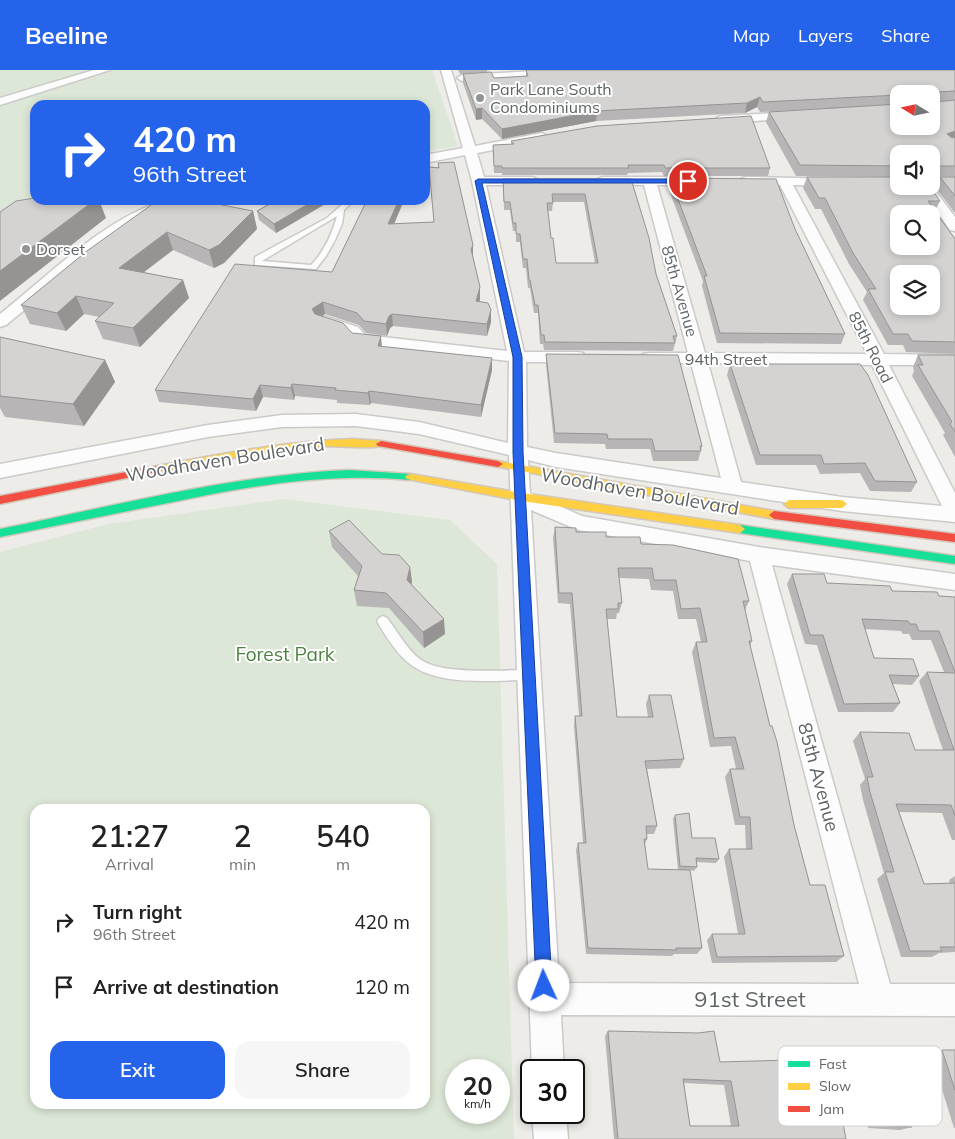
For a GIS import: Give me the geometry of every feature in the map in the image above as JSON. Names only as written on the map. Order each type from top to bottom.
[{"type":"main road","name":"Woodhaven Boulevard","points":[[0,500],[252,452],[324,443],[394,445],[519,460],[751,511],[861,528],[955,538]]},
{"type":"main road","name":"Woodhaven Boulevard","points":[[0,533],[237,485],[318,475],[382,473],[452,483],[522,497],[955,560]]},
{"type":"main road","points":[[751,511],[800,503],[842,504]]},
{"type":"street","points":[[0,102],[105,70]]},
{"type":"street","points":[[548,1059],[519,460],[517,357],[478,181],[448,74],[615,70]]},
{"type":"street","points":[[706,121],[815,114]]},
{"type":"street","points":[[430,158],[557,134]]},
{"type":"street","points":[[478,181],[550,181]]},
{"type":"street","points":[[590,181],[717,181]]},
{"type":"street","name":"85th Avenue","points":[[650,181],[733,487]]},
{"type":"street","points":[[736,181],[851,182]]},
{"type":"street","name":"85th Road","points":[[785,182],[878,359],[955,514]]},
{"type":"street","points":[[932,195],[955,227]]},
{"type":"street","points":[[0,322],[112,231],[153,208],[164,205]]},
{"type":"street","points":[[324,321],[352,330],[360,339],[517,357],[593,358]]},
{"type":"street","name":"94th Street","points":[[633,358],[955,360]]},
{"type":"street","name":"Woodhaven Boulevard","points":[[0,471],[208,432],[282,421],[356,420],[419,428],[519,460],[733,487],[842,504],[955,514]]},
{"type":"street","name":"Woodhaven Boulevard","points":[[522,497],[578,523],[759,555],[955,582]]},
{"type":"street","name":"85th Avenue","points":[[759,555],[879,999]]},
{"type":"street","name":"91st Street","points":[[545,999],[955,1000]]},
{"type":"street","points":[[550,1124],[551,1139]]},
{"type":"lane","points":[[341,210],[341,219],[328,246],[313,267],[258,263],[258,260],[329,219],[346,205]]},
{"type":"lane","points":[[384,622],[416,663],[426,669],[452,673],[529,675]]},
{"type":"green space","points":[[0,70],[432,70],[458,146],[430,151],[430,100],[30,100],[30,205],[99,205],[44,214],[0,227]]},
{"type":"green space","name":"Forest Park","points":[[284,499],[450,520],[497,564],[514,1139],[0,1139],[0,552],[108,524]]},
{"type":"building","points":[[526,70],[955,70],[955,91],[940,92],[940,85],[890,85],[890,95],[763,102],[760,97],[747,103],[597,111],[502,129],[482,108],[476,109],[463,74],[491,72],[494,78],[528,76]]},
{"type":"building","points":[[955,100],[955,131],[947,134],[952,138],[955,137],[955,166],[940,166],[940,145],[890,145],[890,166],[800,165],[769,112],[890,105],[890,135],[940,135],[940,102]]},
{"type":"building","points":[[751,116],[770,168],[665,168],[664,165],[628,165],[629,168],[502,168],[502,166],[494,166],[493,145],[514,144],[511,141],[597,126]]},
{"type":"building","points":[[454,162],[473,245],[471,249],[480,287],[476,301],[488,303],[491,310],[487,324],[392,314],[389,316],[386,324],[364,321],[357,313],[323,302],[312,309],[315,314],[343,323],[352,333],[381,336],[378,346],[492,358],[481,405],[369,391],[368,393],[335,390],[336,388],[292,384],[291,388],[260,385],[253,399],[155,390],[235,264],[332,272],[365,205],[397,205],[388,224],[434,222],[430,167],[439,168],[438,163]]},
{"type":"building","points":[[807,177],[890,177],[890,195],[936,195],[940,201],[928,201],[931,205],[890,205],[890,255],[940,255],[940,218],[955,239],[955,342],[912,341],[908,334],[893,334],[868,289],[876,289],[853,253],[825,198],[819,198]]},
{"type":"building","points":[[940,177],[955,177],[955,196]]},
{"type":"building","points":[[670,178],[776,179],[795,229],[845,334],[720,333],[704,276],[707,276]]},
{"type":"building","points":[[503,179],[631,179],[649,238],[656,274],[677,336],[673,336],[675,343],[545,342],[544,335],[541,335],[538,305],[535,305],[529,280],[527,259],[523,259],[520,234],[516,234],[516,223],[513,223],[510,202],[504,202]],"holes":[[[552,194],[585,194],[598,263],[556,263],[547,203],[553,203]]]},
{"type":"building","points":[[30,199],[30,205],[88,205],[0,271],[0,212],[16,201]]},
{"type":"building","points":[[151,205],[222,205],[253,211],[219,245],[209,250],[167,232],[119,268],[183,280],[133,328],[95,321],[114,303],[76,296],[57,313],[21,305],[87,251]]},
{"type":"building","points":[[268,205],[306,205],[274,224],[257,211]]},
{"type":"building","points":[[0,337],[105,360],[73,404],[0,396]]},
{"type":"building","points":[[546,354],[678,355],[702,446],[700,446],[701,451],[655,451],[652,439],[608,439],[607,434],[555,433]]},
{"type":"building","points":[[918,355],[955,355],[955,432],[950,424],[952,422],[918,365],[923,365]]},
{"type":"building","points":[[730,364],[860,364],[868,375],[917,482],[875,481],[865,463],[824,464],[821,455],[760,455]]},
{"type":"building","points":[[349,520],[382,554],[399,555],[410,567],[407,580],[444,619],[423,632],[386,593],[354,590],[362,566],[329,531]]},
{"type":"building","points":[[555,527],[576,528],[576,532],[606,532],[606,537],[640,537],[641,544],[673,545],[738,559],[749,601],[743,601],[752,641],[749,641],[770,726],[772,726],[777,742],[794,825],[810,885],[825,885],[844,956],[717,957],[712,934],[745,934],[729,849],[752,849],[750,817],[740,817],[730,769],[744,769],[735,737],[714,738],[696,642],[707,642],[700,608],[681,609],[676,580],[654,580],[652,568],[618,568],[622,603],[618,603],[618,609],[606,609],[617,717],[653,717],[649,695],[671,695],[684,759],[645,761],[657,826],[646,826],[647,839],[644,839],[648,869],[690,870],[702,948],[676,948],[677,950],[588,948],[578,843],[586,843],[575,716],[582,716],[572,593],[559,593]]},
{"type":"building","points":[[792,574],[824,574],[827,583],[890,586],[892,591],[937,592],[939,596],[955,597],[955,672],[939,631],[919,631],[916,624],[910,624],[908,621],[862,619],[874,658],[913,659],[919,676],[889,675],[900,703],[844,704],[823,635],[810,635]]},
{"type":"building","points":[[927,672],[955,673],[955,816],[951,805],[896,804],[924,884],[955,883],[955,947],[940,947],[942,951],[910,951],[885,872],[894,872],[870,792],[867,777],[873,777],[860,732],[909,733],[915,750],[954,750]]},
{"type":"building","points":[[689,813],[692,838],[715,838],[719,859],[696,858],[697,867],[680,866],[675,815]]},
{"type":"building","points":[[608,1031],[698,1033],[714,1031],[720,1062],[778,1060],[778,1126],[844,1126],[846,1139],[618,1139]],"holes":[[[683,1079],[731,1081],[739,1126],[690,1126]]]},
{"type":"building","points":[[942,1050],[955,1050],[955,1090]]},
{"type":"traffic: fast","points":[[0,533],[258,482],[319,475],[349,474],[380,474],[410,477]]},
{"type":"traffic: fast","points":[[740,529],[955,560]]},
{"type":"traffic: slow","points":[[158,469],[297,445],[325,443],[381,444]]},
{"type":"traffic: slow","points":[[498,464],[774,515]]},
{"type":"traffic: slow","points":[[410,477],[522,497],[740,529]]},
{"type":"traffic: slow","points":[[789,504],[842,504]]},
{"type":"traffic: jam","points":[[381,444],[498,464]]},
{"type":"traffic: jam","points":[[0,500],[158,469]]},
{"type":"traffic: jam","points":[[774,515],[955,538]]},
{"type":"place","name":"Park Lane South Condominiums","points":[[480,98]]},
{"type":"place","name":"Dorset","points":[[26,249]]},
{"type":"route","points":[[544,986],[522,497],[518,452],[517,357],[478,181],[688,181]]}]
